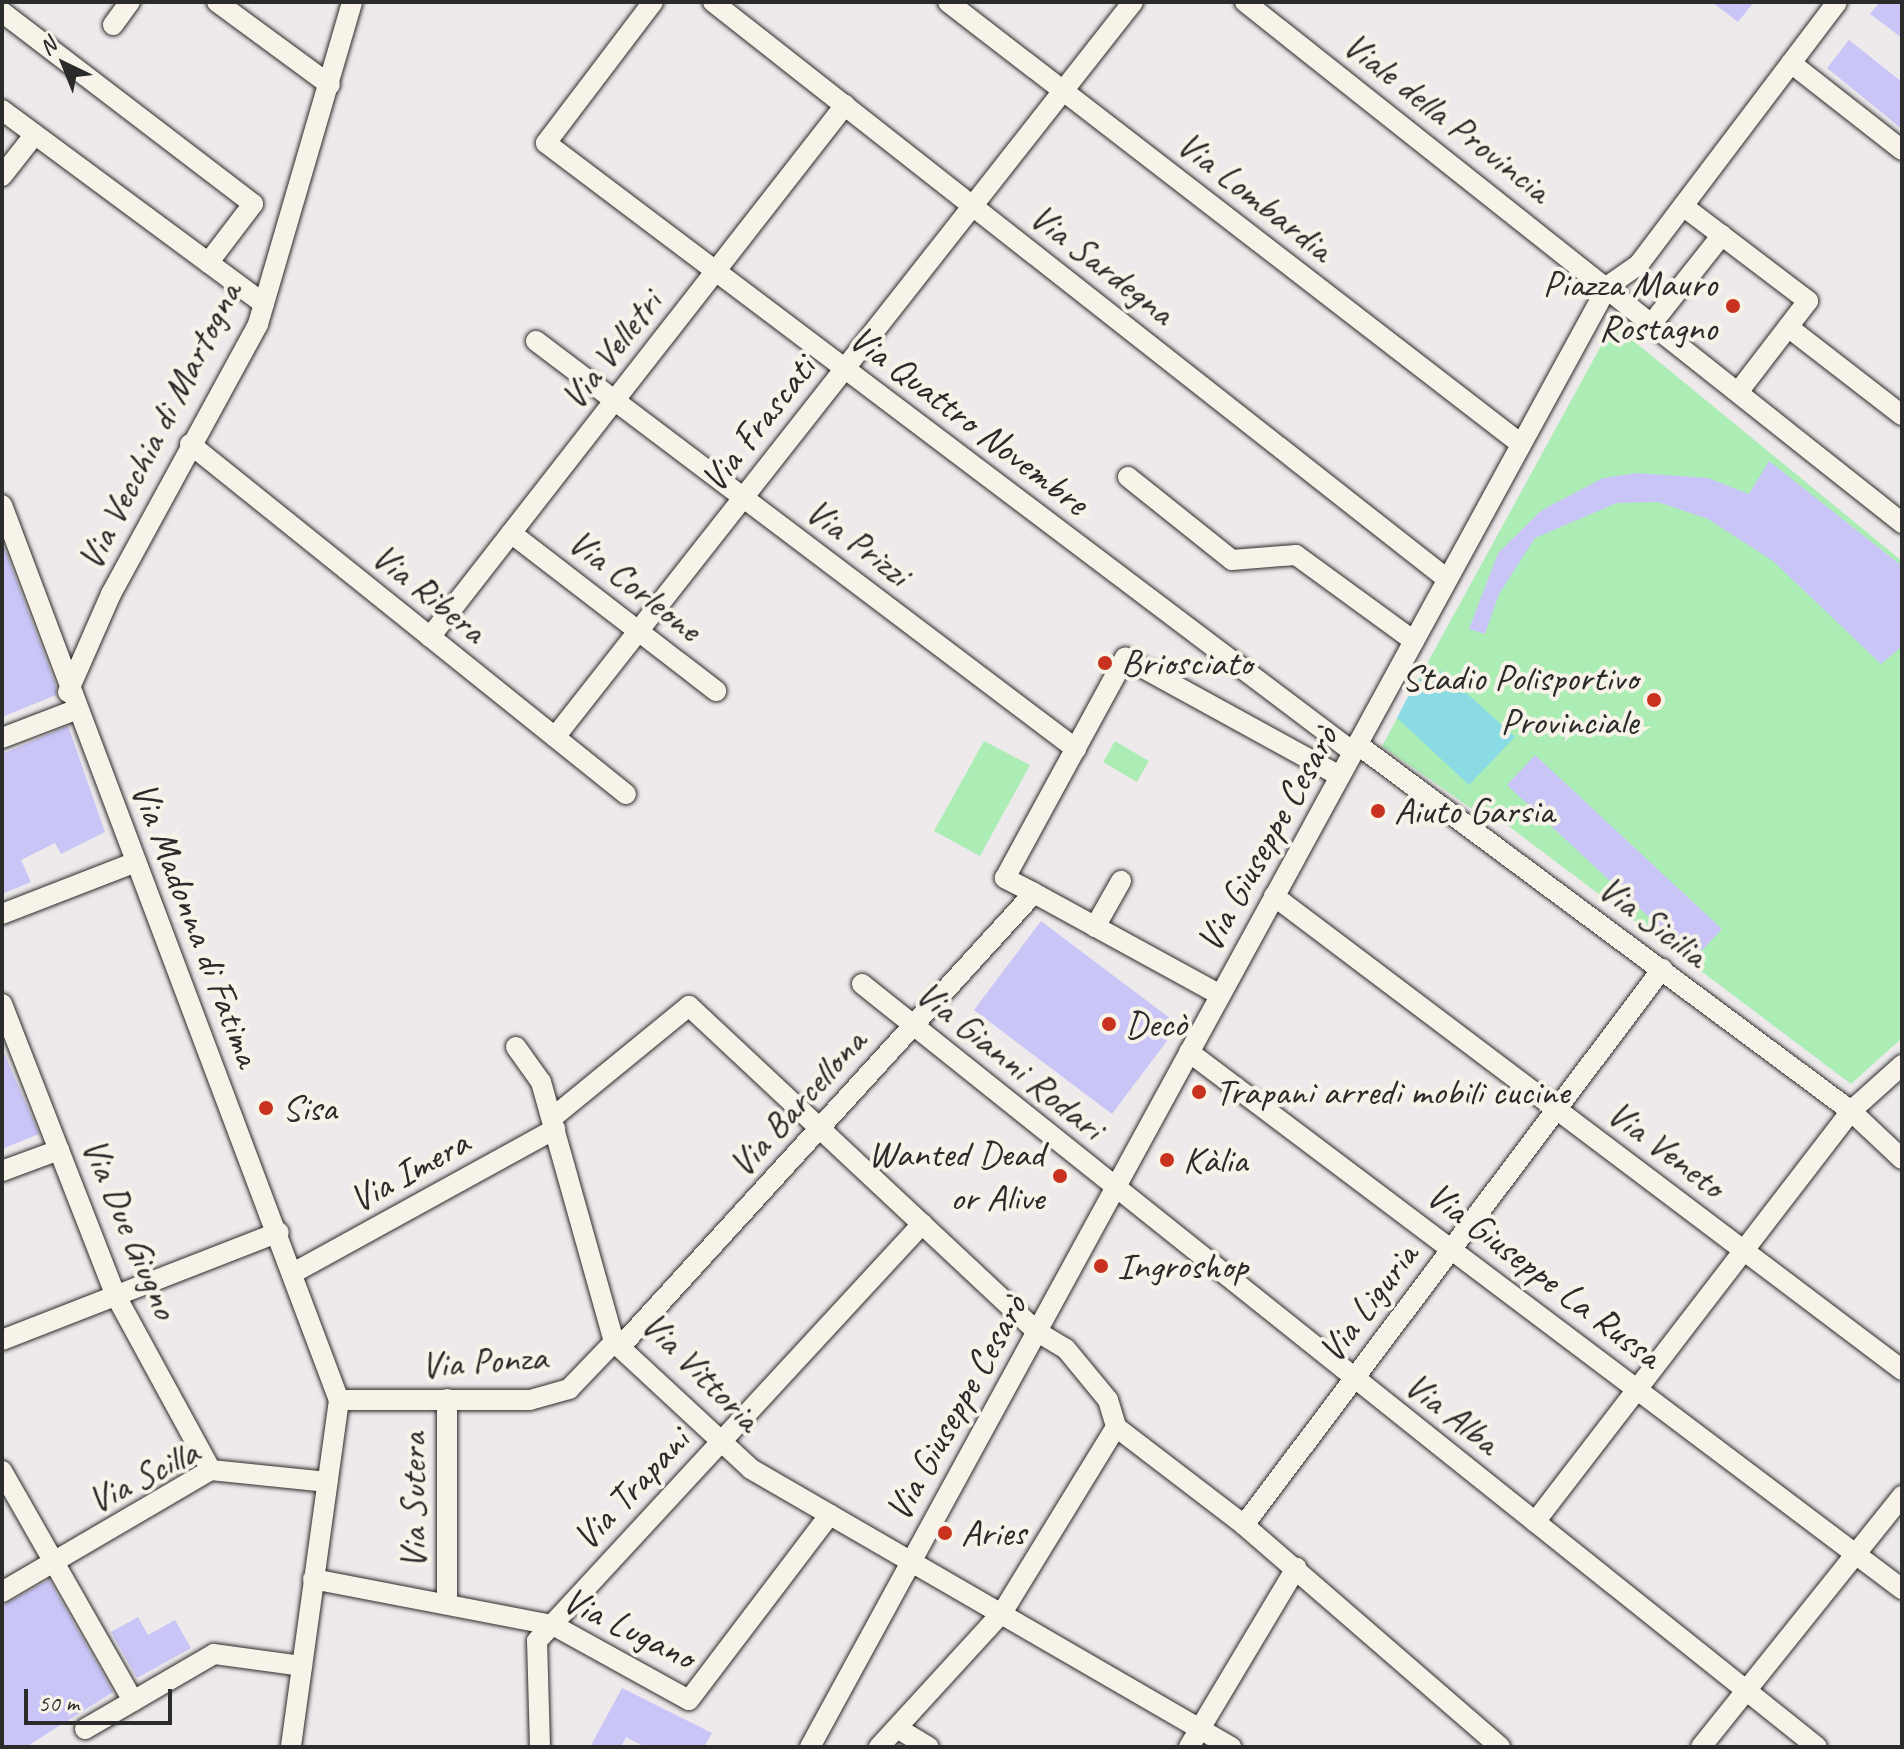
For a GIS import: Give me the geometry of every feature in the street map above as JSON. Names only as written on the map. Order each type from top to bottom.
[{"type":"street","points":[[113,25],[130,2]]},
{"type":"street","points":[[217,2],[330,85]]},
{"type":"street","name":"Via Vecchia di Martogna","points":[[72,701],[190,444],[264,304],[352,2]]},
{"type":"street","name":"Via Quattro Novembre","points":[[653,2],[546,143],[844,369],[1355,748]]},
{"type":"street","name":"Via Sardegna","points":[[713,2],[1447,579]]},
{"type":"street","name":"Via Lombardia","points":[[948,2],[1521,444]]},
{"type":"street","name":"Via Frascati","points":[[555,737],[1133,2]]},
{"type":"street","name":"Viale della Provincia","points":[[1245,2],[1608,286],[1902,523]]},
{"type":"street","name":"Via Giuseppe Cesarò","points":[[810,1747],[1608,286],[1639,264],[1837,2]]},
{"type":"street","points":[[2,12],[253,204],[208,263]]},
{"type":"street","points":[[1791,63],[1902,150]]},
{"type":"street","name":"Via Velletri","points":[[430,637],[845,105]]},
{"type":"street","points":[[2,110],[264,304]]},
{"type":"street","points":[[2,176],[35,134]]},
{"type":"street","points":[[1683,206],[1808,301],[1739,391]]},
{"type":"street","points":[[1653,322],[1722,235]]},
{"type":"street","points":[[1788,327],[1902,415]]},
{"type":"street","name":"Via Prizzi","points":[[536,341],[1068,744]]},
{"type":"street","name":"Via Ribera","points":[[190,444],[626,794]]},
{"type":"street","points":[[1128,477],[1232,560],[1296,555],[1414,641]]},
{"type":"street","name":"Via Madonna di Fatima","points":[[2,505],[72,701],[295,1272],[339,1400],[291,1747]]},
{"type":"street","name":"Via Corleone","points":[[511,533],[716,691]]},
{"type":"street","points":[[1220,995],[1095,927],[1029,899],[1005,878],[1068,744],[1107,692],[1125,658],[1340,776]]},
{"type":"street","points":[[2,738],[72,701]]},
{"type":"street","name":"Via Sicilia","points":[[1355,748],[1662,969],[1851,1111],[1902,1159]]},
{"type":"street","points":[[2,914],[136,862]]},
{"type":"street","points":[[1095,927],[1121,881]]},
{"type":"street","name":"Via Veneto","points":[[1274,896],[1902,1370]]},
{"type":"street","name":"Via Barcellona","points":[[617,1345],[1029,899]]},
{"type":"street","name":"Via Liguria","points":[[1244,1525],[1662,969]]},
{"type":"street","name":"Via Gianni Rodari","points":[[862,984],[1114,1189]]},
{"type":"street","name":"Via Due Giugno","points":[[2,1004],[116,1296],[211,1470]]},
{"type":"street","name":"Via Imera","points":[[295,1272],[553,1123],[689,1006],[820,1128]]},
{"type":"street","name":"Via Vittoria","points":[[516,1047],[541,1082],[617,1345],[751,1469],[1198,1723],[1231,1747]]},
{"type":"street","name":"Via Giuseppe La Russa","points":[[1189,1052],[1902,1589]]},
{"type":"street","points":[[1535,1522],[1851,1111],[1902,1065]]},
{"type":"street","points":[[820,1128],[1036,1331],[1066,1349],[1108,1400],[1116,1427],[1296,1568],[1500,1747]]},
{"type":"street","points":[[2,1171],[59,1150]]},
{"type":"street","name":"Via Alba","points":[[1114,1189],[1817,1747]]},
{"type":"street","name":"Via Trapani","points":[[540,1747],[537,1641],[922,1224]]},
{"type":"street","points":[[2,1340],[279,1232]]},
{"type":"street","name":"Via Ponza","points":[[339,1400],[530,1400],[569,1389],[617,1345]]},
{"type":"street","name":"Via Sutera","points":[[447,1399],[447,1603]]},
{"type":"street","points":[[879,1747],[1002,1613],[1116,1427]]},
{"type":"street","name":"Via Scilla","points":[[2,1592],[211,1470],[327,1482]]},
{"type":"street","points":[[2,1471],[133,1701]]},
{"type":"street","points":[[1701,1747],[1902,1496]]},
{"type":"street","name":"Via Lugano","points":[[313,1579],[553,1625],[689,1700],[830,1514]]},
{"type":"street","points":[[1189,1747],[1198,1723],[1296,1568]]},
{"type":"street","points":[[85,1729],[214,1654],[302,1666]]},
{"type":"street","points":[[897,1728],[929,1747]]},
{"type":"green space","name":"Stadio Polisportivo Provinciale","points":[[1613,324],[1902,561],[1902,1038],[1851,1084],[1486,809],[1472,809],[1382,746]]},
{"type":"green space","points":[[984,741],[1030,765],[980,856],[934,831]]},
{"type":"green space","points":[[1115,741],[1149,761],[1137,782],[1103,762]]},
{"type":"water","points":[[1442,671],[1515,737],[1469,785],[1397,718],[1416,681]]},
{"type":"building","points":[[1712,2],[1754,2],[1738,22]]},
{"type":"building","points":[[1880,2],[1902,2],[1902,38],[1870,14]]},
{"type":"building","points":[[1849,40],[1902,82],[1902,129],[1827,68]]},
{"type":"building","points":[[1769,461],[1902,566],[1902,646],[1881,664],[1773,561],[1708,519],[1658,502],[1617,503],[1535,538],[1499,594],[1485,634],[1469,629],[1498,553],[1542,510],[1603,478],[1637,473],[1708,478],[1749,494]]},
{"type":"building","points":[[2,542],[56,686],[56,695],[2,717]]},
{"type":"building","points":[[68,726],[105,832],[61,854],[55,843],[21,860],[31,882],[2,894],[2,754]]},
{"type":"building","points":[[1535,755],[1722,929],[1694,959],[1507,785]]},
{"type":"building","points":[[1041,921],[1179,1025],[1112,1114],[974,1010]]},
{"type":"building","points":[[2,1048],[39,1134],[2,1149]]},
{"type":"building","points":[[49,1580],[113,1692],[26,1747],[2,1747],[2,1606]]},
{"type":"building","points":[[138,1617],[148,1635],[175,1620],[191,1648],[137,1678],[111,1632]]},
{"type":"building","points":[[622,1688],[712,1733],[704,1747],[645,1747],[626,1737],[621,1747],[590,1747]]},
{"type":"place","name":"Piazza Mauro Rostagno","points":[[1733,306]]},
{"type":"place","name":"Briosciato","points":[[1105,663]]},
{"type":"place","name":"Stadio Polisportivo Provinciale","points":[[1654,700]]},
{"type":"place","name":"Aiuto Garsia","points":[[1378,811]]},
{"type":"place","name":"Decò","points":[[1109,1024]]},
{"type":"place","name":"Trapani arredi mobili cucine","points":[[1199,1092]]},
{"type":"place","name":"Sisa","points":[[266,1108]]},
{"type":"place","name":"Kàlia","points":[[1167,1160]]},
{"type":"place","name":"Wanted Dead or Alive","points":[[1060,1176]]},
{"type":"place","name":"Ingroshop","points":[[1101,1266]]},
{"type":"place","name":"Aries","points":[[945,1533]]}]
